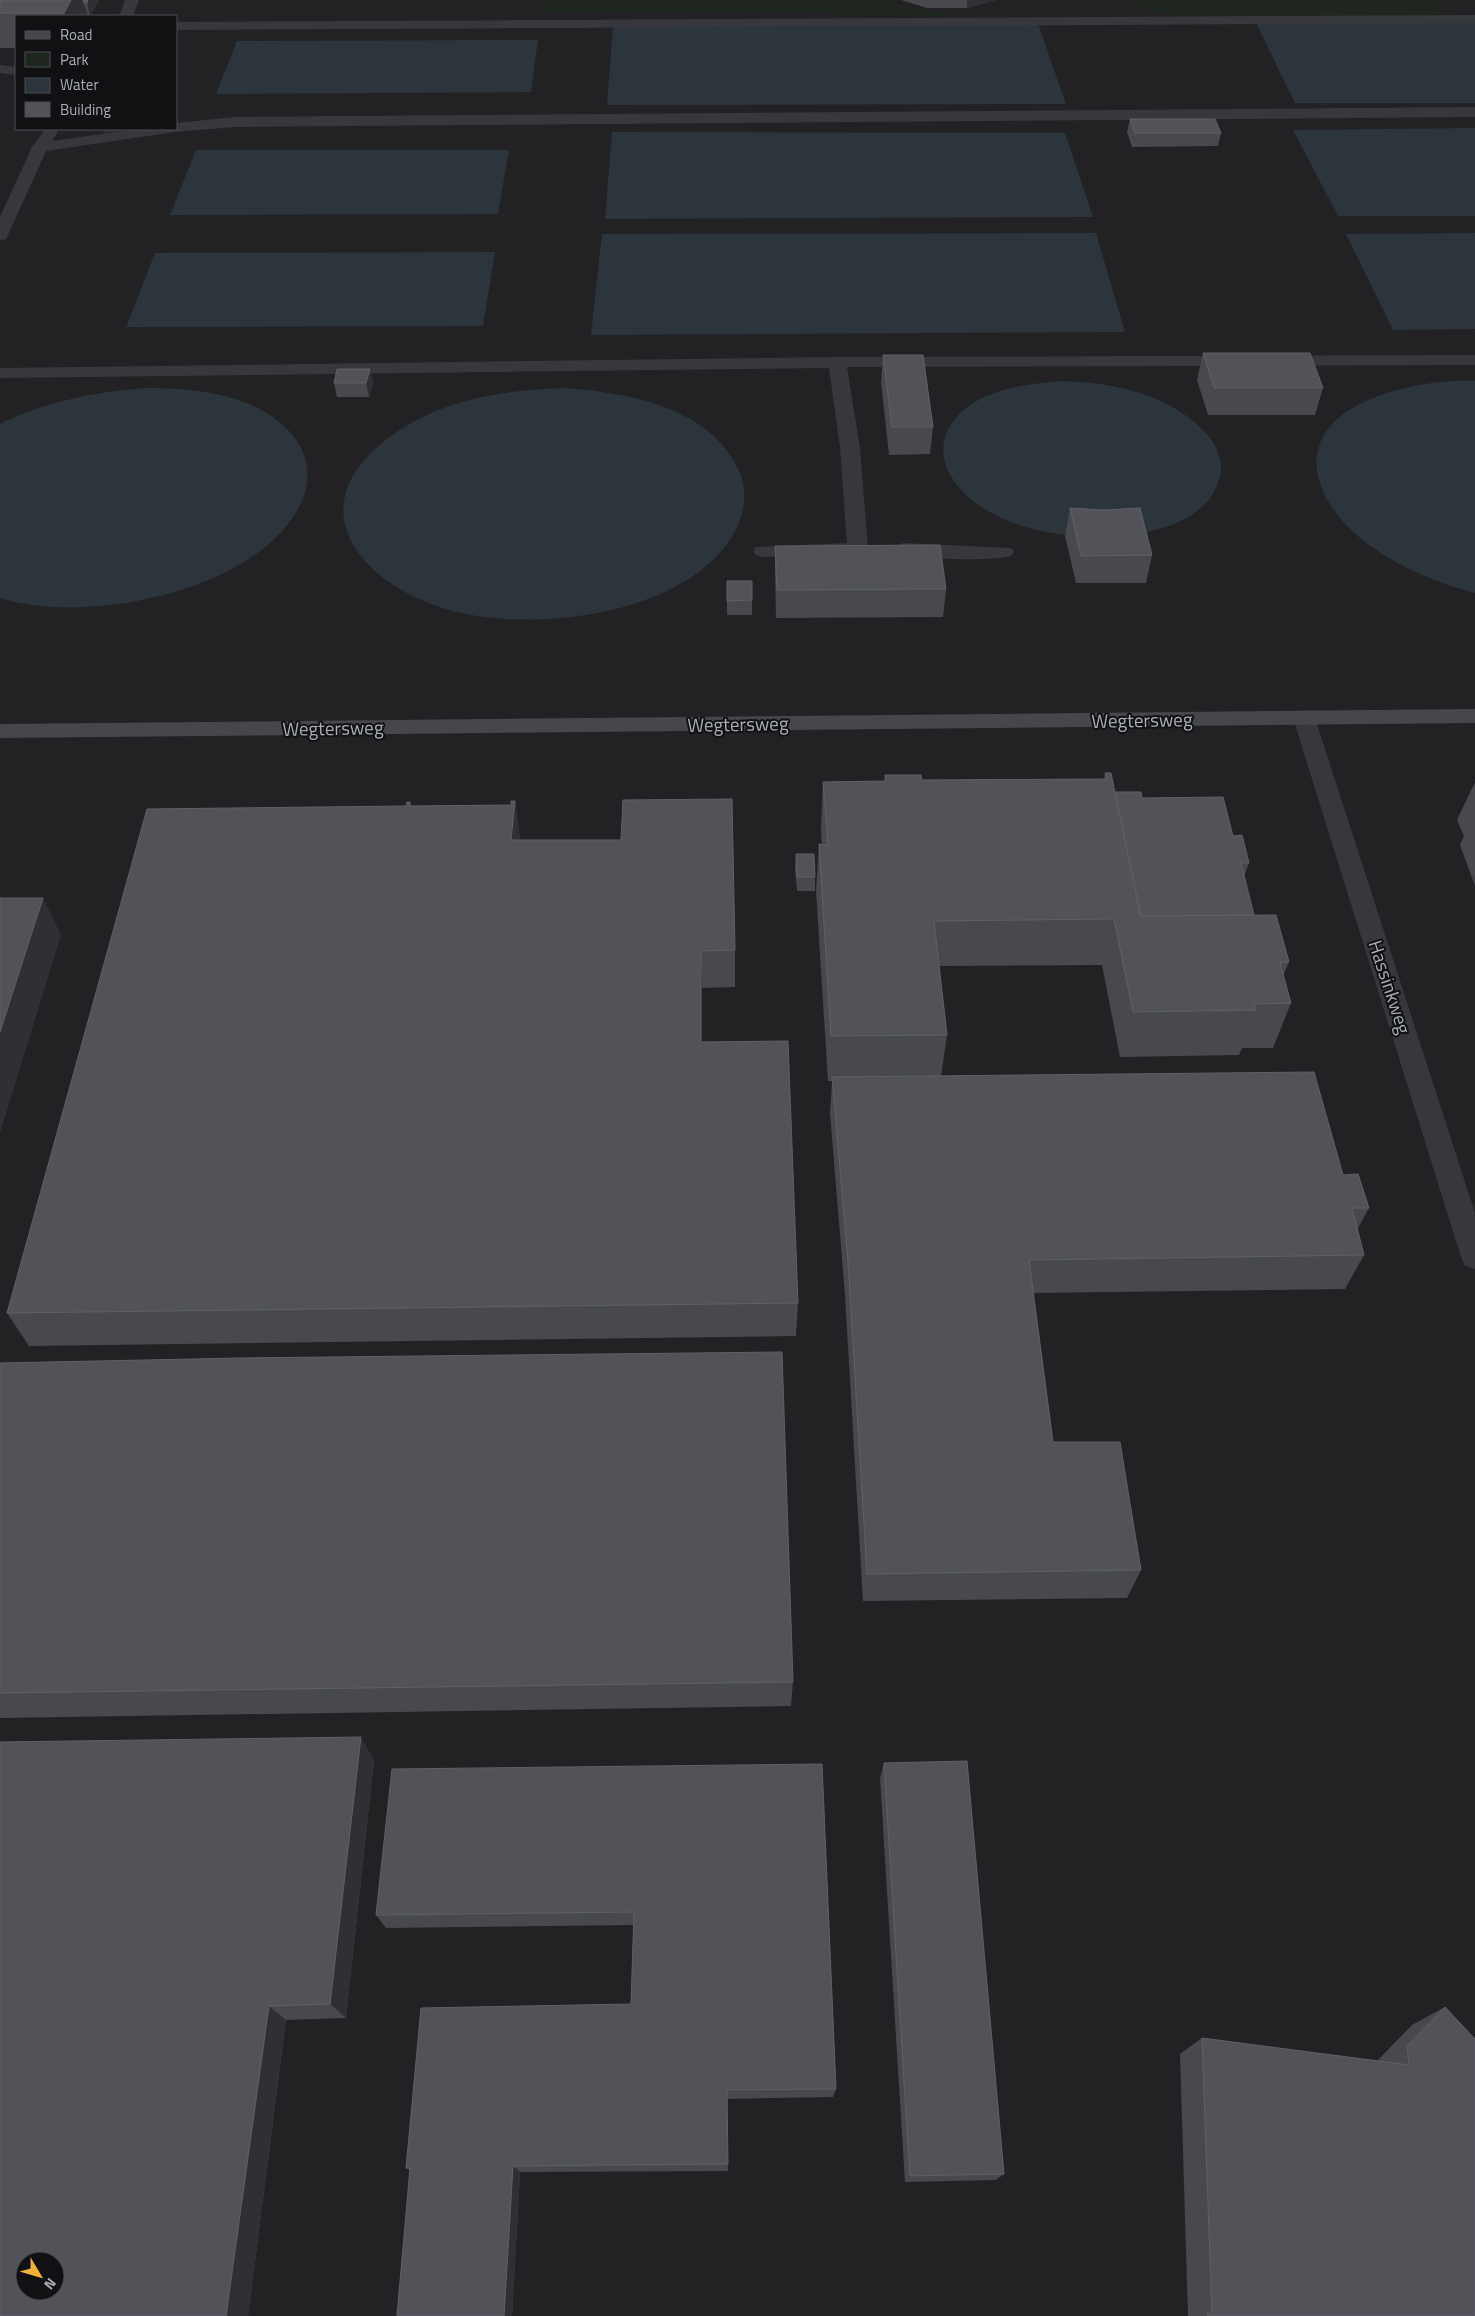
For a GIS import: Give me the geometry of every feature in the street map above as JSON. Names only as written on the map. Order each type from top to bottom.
[{"type":"street","points":[[126,15],[132,0]]},
{"type":"street","points":[[178,26],[1475,19]]},
{"type":"street","points":[[0,69],[15,71]]},
{"type":"street","points":[[185,111],[236,122]]},
{"type":"street","points":[[178,128],[236,122],[1475,112]]},
{"type":"street","points":[[0,235],[40,147],[51,130]]},
{"type":"street","points":[[40,147],[163,130]]},
{"type":"street","points":[[0,373],[837,362],[1475,360]]},
{"type":"street","points":[[837,362],[850,448],[873,549]]},
{"type":"street","points":[[763,551],[873,549],[1004,552]]},
{"type":"street","name":"Wegtersweg","points":[[0,731],[1475,716]]},
{"type":"street","name":"Hassinkweg","points":[[1304,718],[1475,1257]]},
{"type":"shaded area","points":[[0,0],[1475,0],[1475,2316],[0,2316]]},
{"type":"green space","points":[[544,0],[884,0],[923,11],[940,12],[944,16],[834,16],[824,12],[541,12]]},
{"type":"green space","points":[[1128,0],[1436,0],[1448,17],[1172,15],[1136,5]]},
{"type":"water","points":[[1475,22],[1475,103],[1295,103],[1256,23]]},
{"type":"water","points":[[1038,24],[1066,104],[607,105],[613,27]]},
{"type":"water","points":[[538,40],[531,92],[216,94],[237,41]]},
{"type":"water","points":[[1475,128],[1475,216],[1338,216],[1293,130]]},
{"type":"water","points":[[612,132],[1065,133],[1093,217],[605,219]]},
{"type":"water","points":[[196,150],[509,150],[498,214],[170,215]]},
{"type":"water","points":[[1096,233],[1125,332],[591,335],[602,234]]},
{"type":"water","points":[[1475,233],[1475,329],[1393,330],[1346,234]]},
{"type":"water","points":[[495,252],[483,326],[126,327],[155,253]]},
{"type":"water","points":[[1062,381],[1101,384],[1139,392],[1174,407],[1189,418],[1208,435],[1220,458],[1220,476],[1210,498],[1193,514],[1171,525],[1117,536],[1064,535],[1042,531],[1018,525],[995,515],[974,502],[957,485],[949,473],[943,453],[947,432],[956,418],[967,407],[997,392],[1030,384]]},
{"type":"water","points":[[1475,381],[1475,593],[1453,587],[1406,568],[1363,540],[1344,523],[1330,504],[1320,483],[1317,455],[1326,432],[1343,414],[1367,401],[1395,391],[1424,384]]},
{"type":"water","points":[[146,388],[189,390],[232,398],[254,406],[273,417],[289,431],[300,446],[306,464],[307,483],[301,503],[288,524],[263,549],[231,569],[195,585],[154,597],[113,605],[72,607],[34,605],[0,598],[0,424],[35,409],[72,399],[108,392]]},
{"type":"water","points":[[565,388],[614,394],[640,399],[664,407],[688,417],[708,431],[726,449],[742,479],[744,506],[739,523],[731,538],[709,564],[680,584],[646,600],[608,611],[570,617],[531,620],[494,618],[461,613],[427,602],[397,587],[372,568],[353,545],[344,519],[346,492],[361,464],[391,436],[411,423],[452,405],[497,394]]},
{"type":"building","points":[[0,0],[71,0],[64,13],[0,13]]},
{"type":"building","points":[[1130,119],[1215,119],[1221,133],[1135,133]]},
{"type":"building","points":[[1203,353],[1310,353],[1323,388],[1214,388]]},
{"type":"building","points":[[883,355],[923,355],[933,427],[892,427]]},
{"type":"building","points":[[337,369],[370,369],[366,383],[334,383]]},
{"type":"building","points":[[1070,508],[1104,510],[1140,508],[1152,555],[1081,556]]},
{"type":"building","points":[[940,545],[946,589],[777,590],[775,546]]},
{"type":"building","points":[[727,581],[752,581],[752,600],[727,601]]},
{"type":"building","points":[[1105,773],[1111,773],[1141,916],[1276,915],[1289,962],[1280,963],[1291,1003],[1254,1004],[1256,1010],[1133,1012],[1114,919],[934,921],[947,1035],[831,1036],[819,844],[828,845],[823,782],[886,781],[885,775],[921,775],[922,780],[1107,779]]},
{"type":"building","points":[[1115,792],[1141,792],[1142,798],[1223,797],[1233,836],[1242,835],[1249,863],[1241,863],[1254,915],[1141,916]]},
{"type":"building","points":[[732,799],[735,950],[701,951],[701,1042],[788,1041],[798,1303],[7,1313],[147,809],[406,806],[407,802],[410,802],[410,806],[511,805],[511,801],[515,801],[511,840],[621,840],[623,800]]},
{"type":"building","points":[[796,854],[814,854],[815,877],[797,877]]},
{"type":"building","points":[[0,898],[43,898],[0,1032]]},
{"type":"building","points":[[1314,1072],[1343,1175],[1358,1174],[1369,1208],[1352,1208],[1364,1255],[1029,1260],[1053,1442],[1120,1442],[1141,1570],[867,1574],[848,1261],[832,1077]]},
{"type":"building","points":[[782,1352],[793,1682],[0,1693],[0,1363],[240,1358]]},
{"type":"building","points":[[361,1737],[330,2004],[269,2006],[226,2316],[0,2316],[0,1742]]},
{"type":"building","points":[[967,1761],[1004,2174],[910,2176],[884,1763]]},
{"type":"building","points":[[822,1764],[836,2089],[727,2090],[728,2164],[513,2166],[504,2316],[397,2316],[410,2168],[406,2168],[421,2008],[631,2004],[634,1912],[376,1915],[392,1769]]},
{"type":"building","points":[[1445,2007],[1475,2039],[1475,2316],[1208,2316],[1207,2313],[1212,2314],[1202,2038],[1409,2065],[1407,2046]]}]
